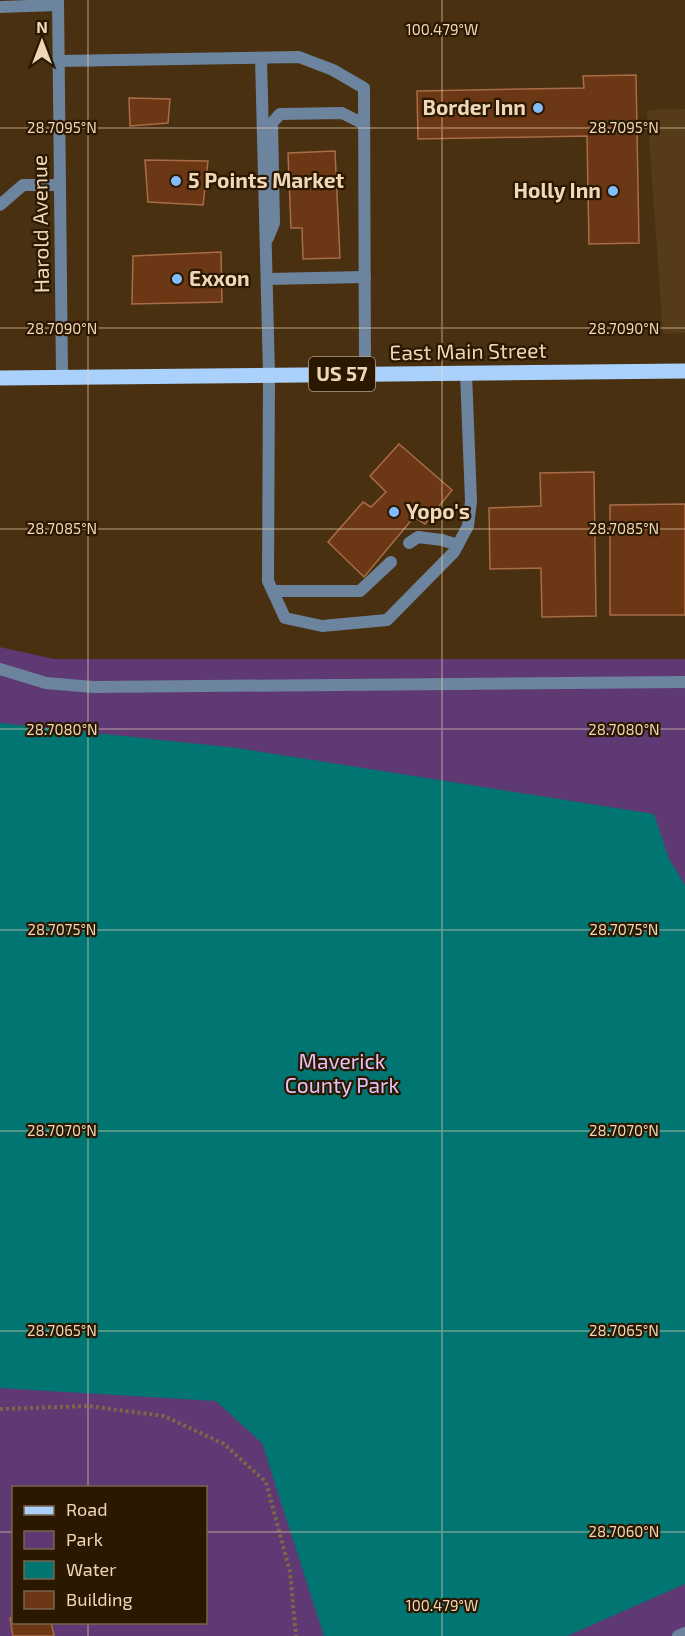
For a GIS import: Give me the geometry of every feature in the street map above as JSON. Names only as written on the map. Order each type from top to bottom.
[{"type":"main road","name":"East Main Street","points":[[0,378],[685,371]]},
{"type":"street","points":[[0,7],[58,2]]},
{"type":"street","name":"Harold Avenue","points":[[58,2],[62,376]]},
{"type":"street","points":[[59,61],[299,57],[333,70],[364,88],[365,374]]},
{"type":"street","points":[[261,58],[269,374],[268,581],[285,618],[322,626],[387,620],[454,552],[468,526],[471,501],[466,373]]},
{"type":"street","points":[[266,244],[274,223],[272,123],[280,114],[342,113],[364,124]]},
{"type":"street","points":[[0,205],[23,185],[60,185]]},
{"type":"street","points":[[267,279],[365,277]]},
{"type":"street","points":[[409,543],[418,537],[458,545]]},
{"type":"street","points":[[273,591],[360,591],[391,562]]},
{"type":"street","points":[[0,669],[46,683],[93,687],[685,682]]},
{"type":"street","points":[[678,1636],[685,1633]]},
{"type":"path","points":[[0,1409],[88,1406],[164,1416],[224,1444],[266,1482],[290,1572],[296,1636]]},
{"type":"shaded area","points":[[685,109],[685,333],[663,334],[647,110]]},
{"type":"green space","name":"Maverick County Park","points":[[0,647],[54,659],[685,659],[685,1636],[0,1636]]},
{"type":"water","name":"Maverick County Park","points":[[0,723],[237,748],[654,814],[669,859],[685,885],[685,1584],[567,1636],[324,1636],[262,1443],[216,1401],[0,1388]]},
{"type":"building","name":"Holly Inn","points":[[636,75],[639,243],[589,244],[587,136],[418,139],[417,91],[584,88],[583,76]]},
{"type":"building","points":[[129,98],[170,99],[168,123],[130,126]]},
{"type":"building","points":[[335,151],[340,258],[303,259],[302,228],[291,228],[288,153]]},
{"type":"building","name":"5 Points Market","points":[[145,160],[208,161],[203,205],[148,202]]},
{"type":"building","name":"Exxon","points":[[221,252],[222,302],[132,304],[133,256]]},
{"type":"building","name":"Yopo's","points":[[399,444],[452,490],[425,524],[414,517],[364,577],[328,542],[363,502],[371,507],[386,492],[370,476]]},
{"type":"building","points":[[594,472],[596,616],[542,617],[541,568],[490,569],[489,508],[541,506],[540,473]]},
{"type":"building","points":[[685,504],[685,615],[610,615],[610,505]]},
{"type":"building","points":[[10,1618],[12,1618],[12,1624],[51,1624],[54,1636],[13,1636]]},
{"type":"place","name":"Border Inn","points":[[538,108]]},
{"type":"place","name":"5 Points Market","points":[[176,181]]},
{"type":"place","name":"Holly Inn","points":[[613,191]]},
{"type":"place","name":"Exxon","points":[[177,279]]},
{"type":"place","name":"Yopo's","points":[[394,512]]}]
